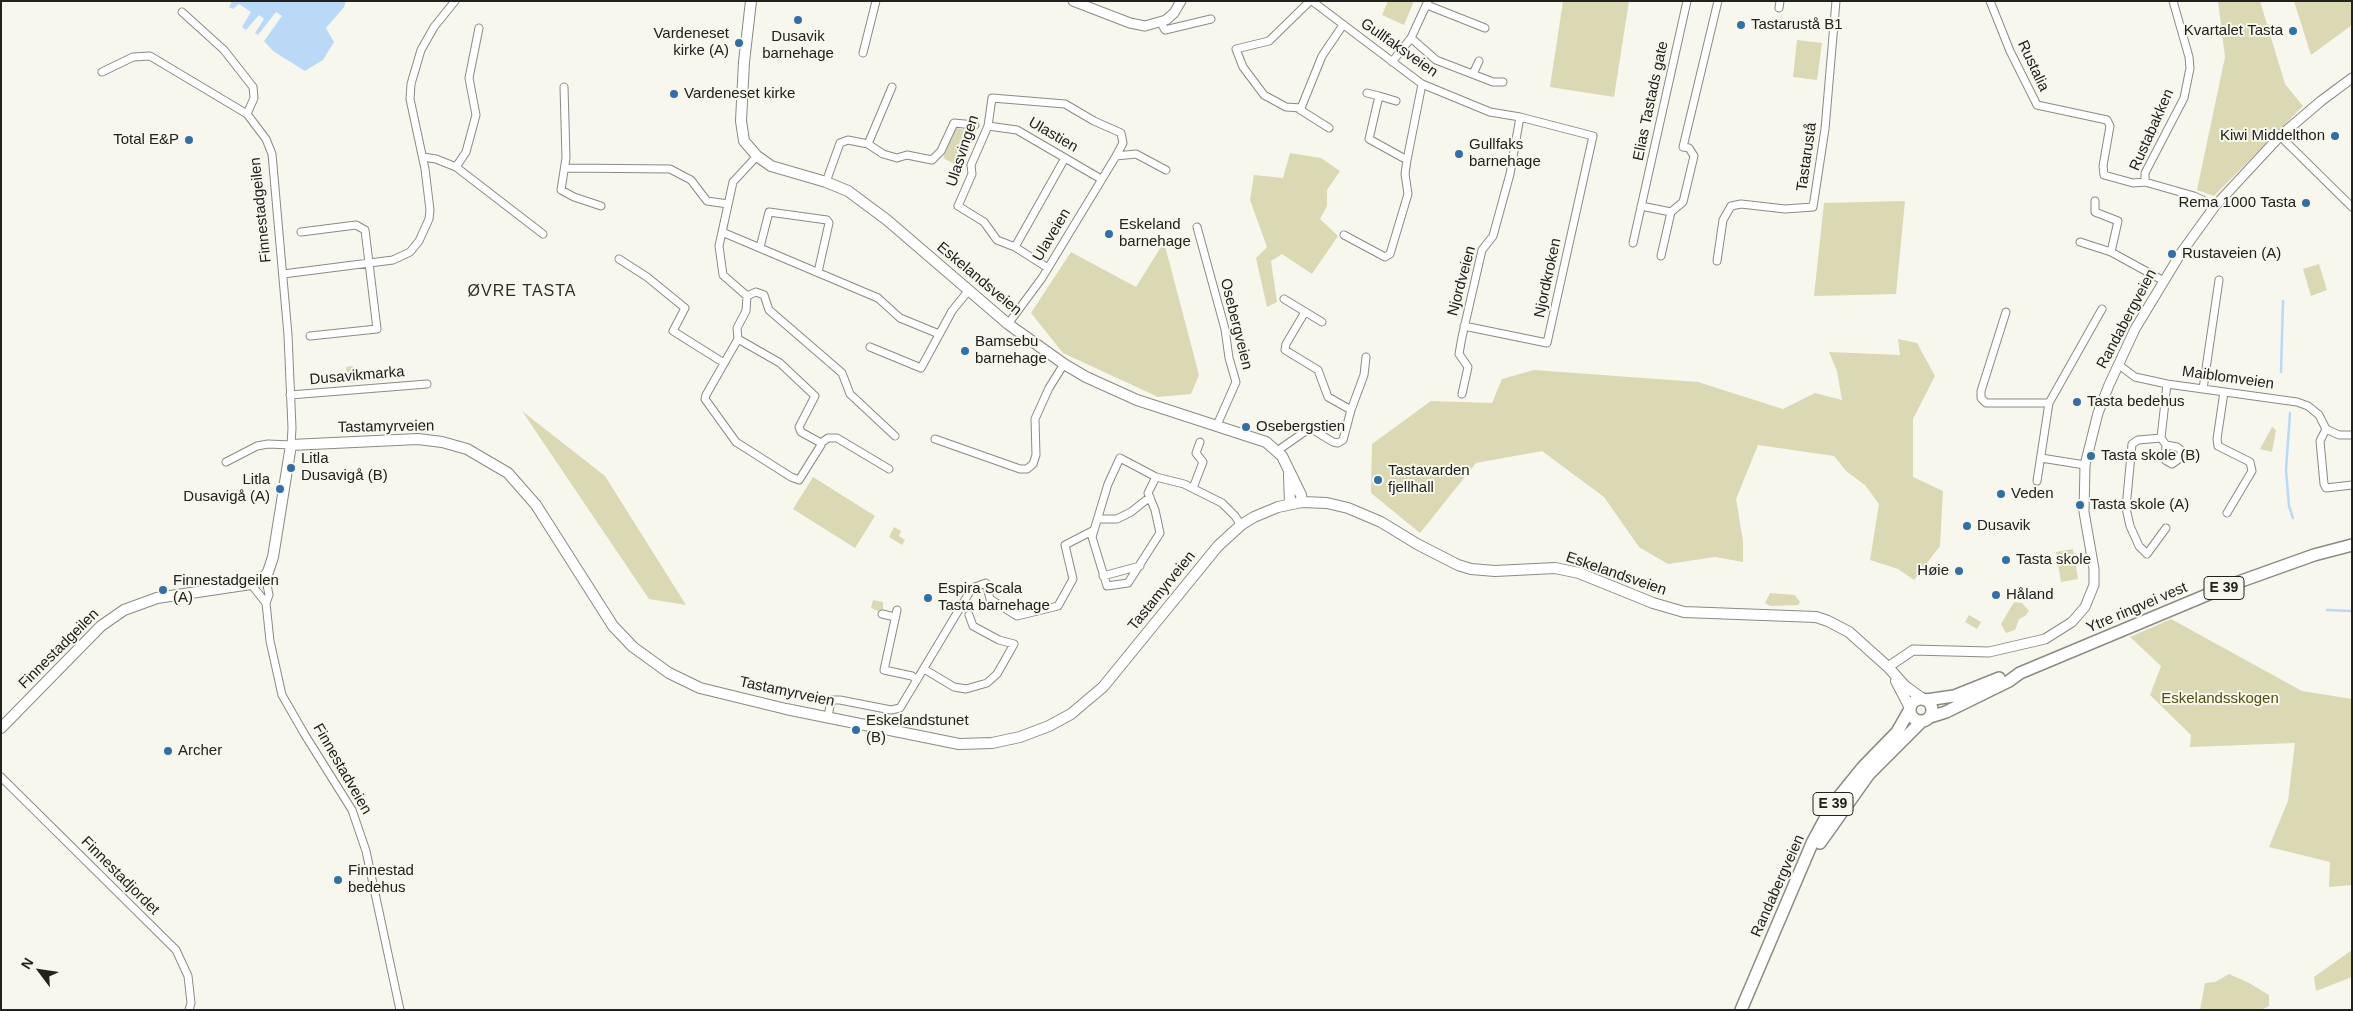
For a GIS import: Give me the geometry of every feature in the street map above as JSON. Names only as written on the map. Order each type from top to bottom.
[{"type":"highway","name":"Ytre ringvei vest","points":[[1925,719],[1946,712],[2009,681],[2020,673],[2268,570],[2314,555],[2352,546]]},
{"type":"highway","name":"Ytre ringvei vest","points":[[1924,700],[1954,696],[2006,675],[2020,673]]},
{"type":"highway","name":"E 39","points":[[1909,710],[1913,702],[1924,700]]},
{"type":"highway","points":[[1909,710],[1912,718],[1925,719],[1932,710],[1924,700]]},
{"type":"highway","name":"Randabergveien","points":[[1741,1010],[1813,841],[1833,804],[1863,767],[1897,732],[1909,710]]},
{"type":"highway","name":"Randabergveien","points":[[1746,1010],[1786,914],[1818,844],[1869,774],[1925,719]]},
{"type":"main road","points":[[751,1],[740,121],[744,140],[757,156]]},
{"type":"main road","name":"Eskelandsveien","points":[[757,156],[771,166],[826,182],[848,191],[887,220],[1008,324],[1064,364],[1111,390],[1266,442],[1277,451],[1301,495],[1302,502]]},
{"type":"main road","name":"Tastamyrveien","points":[[291,445],[418,439],[442,442],[467,449],[508,474],[524,489],[613,626],[633,647],[662,668],[700,688],[959,744],[992,743],[1049,726],[1071,714],[1103,687],[1218,546],[1241,525],[1267,511],[1290,504]]},
{"type":"main road","points":[[262,578],[268,572],[273,557],[291,445]]},
{"type":"main road","name":"Eskelandsveien","points":[[1289,471],[1290,504],[1302,502],[1327,503],[1348,508],[1381,522],[1417,544],[1470,569],[1495,571],[1555,568],[1579,573],[1653,603],[1684,612],[1816,617],[1849,632],[1888,667]]},
{"type":"main road","name":"Finnestadgeilen","points":[[1,728],[101,626],[124,610],[156,598],[251,584],[262,578]]},
{"type":"main road","points":[[1888,667],[1905,686],[1924,700]]},
{"type":"main road","points":[[1888,667],[1909,710]]},
{"type":"street","points":[[283,274],[393,260],[404,256],[419,241],[429,219],[430,210],[423,157],[410,99],[410,84],[421,50],[434,27],[455,1]]},
{"type":"street","points":[[863,53],[876,1]]},
{"type":"street","points":[[1073,1],[1130,23],[1145,26],[1161,23],[1174,13],[1182,1]]},
{"type":"street","points":[[1311,1],[1269,41],[1236,49],[1243,67],[1264,95],[1286,107],[1299,109],[1329,128]]},
{"type":"street","name":"Gullfaksveien","points":[[1311,1],[1422,84],[1490,112],[1520,117],[1593,136]]},
{"type":"street","name":"Elias Tastads gate","points":[[1633,244],[1687,1]]},
{"type":"street","points":[[1661,256],[1671,212],[1683,202],[1694,156],[1689,148],[1683,147],[1718,1]]},
{"type":"street","name":"Tastarustå","points":[[1717,261],[1723,220],[1731,206],[1741,204],[1784,209],[1813,207],[1825,129],[1836,1]]},
{"type":"street","name":"Rustalia","points":[[1990,1],[2010,52],[2035,102],[2040,107],[2076,113]]},
{"type":"street","name":"Rustabakken","points":[[2145,182],[2145,173],[2184,98],[2190,68],[2189,57],[2173,1]]},
{"type":"street","points":[[1392,62],[1410,38],[1427,3],[1485,28]]},
{"type":"street","points":[[182,12],[224,50],[253,87],[254,98],[247,114]]},
{"type":"street","points":[[1161,23],[1165,30],[1211,19]]},
{"type":"street","points":[[1299,109],[1305,101],[1322,56],[1343,25]]},
{"type":"street","points":[[456,167],[466,152],[476,115],[469,78],[479,28]]},
{"type":"street","points":[[1410,38],[1436,60],[1493,82],[1503,82]]},
{"type":"street","name":"Finnestadgeilen","points":[[102,72],[134,57],[150,56],[247,114],[266,139],[272,154],[283,274],[291,445]]},
{"type":"street","points":[[1473,74],[1479,61]]},
{"type":"street","name":"Randabergveien","points":[[1888,667],[1913,650],[1989,652],[2045,639],[2072,622],[2085,607],[2094,585],[2094,569],[2084,512],[2086,465],[2098,412],[2136,329],[2164,281],[2215,206],[2280,136],[2321,101],[2352,78]]},
{"type":"street","points":[[1344,235],[1385,257],[1389,256],[1408,194],[1405,174],[1422,84]]},
{"type":"street","points":[[564,87],[566,168],[561,190],[574,197],[601,206]]},
{"type":"street","points":[[868,144],[892,88]]},
{"type":"street","points":[[1367,93],[1396,101]]},
{"type":"street","points":[[1379,96],[1368,139],[1407,160]]},
{"type":"street","name":"Ulasvingen","points":[[1048,268],[1016,247],[997,240],[984,222],[958,206],[972,174],[971,165],[988,126],[993,97],[1065,104],[1094,121],[1121,133],[1123,144],[1116,156]]},
{"type":"street","name":"Rustabakken","points":[[2076,113],[2105,118],[2109,122],[2110,126],[2103,166],[2104,175],[2133,183],[2145,182],[2194,196],[2215,206]]},
{"type":"street","name":"Njordveien","points":[[1462,394],[1468,367],[1460,354],[1464,326],[1482,250],[1493,236],[1510,174],[1520,117]]},
{"type":"street","points":[[826,182],[840,143],[848,140],[868,144],[883,154],[897,158],[907,155],[932,160],[941,151],[954,123],[975,125]]},
{"type":"street","name":"Ulastien","points":[[988,126],[1017,130],[1101,179]]},
{"type":"street","name":"Njordkroken","points":[[1464,326],[1547,344],[1593,136]]},
{"type":"street","points":[[2280,136],[2352,208]]},
{"type":"street","points":[[1116,156],[1136,154],[1166,170]]},
{"type":"street","points":[[747,296],[723,275],[719,246],[733,182],[757,156]]},
{"type":"street","name":"Ulaveien","points":[[1008,324],[1048,268],[1116,156]]},
{"type":"street","points":[[423,157],[436,159],[456,167],[543,234]]},
{"type":"street","points":[[1016,247],[1065,158]]},
{"type":"street","points":[[566,168],[670,169],[691,180],[707,201],[728,204]]},
{"type":"street","points":[[2094,201],[2095,212],[2118,221],[2111,252]]},
{"type":"street","points":[[1641,206],[1671,212]]},
{"type":"street","points":[[760,247],[769,212],[826,220],[828,223],[827,232],[818,272]]},
{"type":"street","points":[[301,232],[360,226],[366,232],[376,330],[310,336]]},
{"type":"street","name":"Osebergveien","points":[[1197,227],[1225,329],[1229,358],[1236,382],[1217,425]]},
{"type":"street","points":[[722,232],[878,298],[900,318],[939,334]]},
{"type":"street","points":[[2080,242],[2111,252],[2164,281]]},
{"type":"street","points":[[619,260],[647,277],[684,308],[673,331],[724,363]]},
{"type":"street","points":[[2203,389],[2219,280]]},
{"type":"street","points":[[870,347],[921,368],[952,311],[969,290]]},
{"type":"street","points":[[747,296],[756,292],[764,295],[770,312],[842,373],[850,394],[895,436]]},
{"type":"street","points":[[747,296],[746,311],[737,328],[738,339],[706,398],[736,442],[791,478],[799,480],[821,443],[828,438],[837,438],[889,469]]},
{"type":"street","points":[[1284,299],[1322,322]]},
{"type":"street","points":[[2037,481],[2050,403],[2102,309]]},
{"type":"street","points":[[1305,312],[1286,344],[1285,350],[1318,370],[1328,397],[1350,410]]},
{"type":"street","points":[[2006,312],[1981,392],[1981,398],[1986,403],[2050,403]]},
{"type":"street","points":[[738,339],[780,363],[814,393],[815,397],[799,427],[801,432],[821,443]]},
{"type":"street","points":[[1277,451],[1310,428],[1333,442],[1341,442],[1346,434],[1350,410],[1364,375],[1366,357]]},
{"type":"street","points":[[935,439],[1020,469],[1027,469],[1033,464],[1036,455],[1035,419],[1049,388],[1064,364]]},
{"type":"street","name":"Maiblomveien","points":[[2119,365],[2135,377],[2166,384],[2297,402],[2308,406],[2319,415],[2326,429]]},
{"type":"street","name":"Dusavikmarka","points":[[290,395],[427,384]]},
{"type":"street","points":[[2166,384],[2161,438],[2166,445]]},
{"type":"street","points":[[2224,392],[2217,439],[2218,446],[2250,462],[2252,471],[2227,513]]},
{"type":"street","points":[[2352,435],[2340,436],[2326,429],[2320,441],[2326,488],[2352,485]]},
{"type":"street","points":[[2161,438],[2138,440],[2132,444],[2126,508],[2130,526],[2139,546],[2147,554],[2166,528]]},
{"type":"street","points":[[1193,488],[1202,462],[1196,453],[1200,442]]},
{"type":"street","points":[[226,462],[257,446],[268,444],[291,445]]},
{"type":"street","points":[[1156,477],[1148,492],[1160,531],[1128,583],[1107,586],[1092,541],[1108,484],[1120,458],[1156,477],[1175,481],[1193,488],[1222,503],[1232,512],[1241,525]]},
{"type":"street","points":[[2041,458],[2086,465]]},
{"type":"street","points":[[1098,519],[1118,519],[1131,512],[1150,497]]},
{"type":"street","points":[[828,717],[831,700],[840,700],[890,710],[899,709],[972,588],[986,583],[990,599],[1016,616],[1058,606],[1073,579],[1065,545],[1094,530]]},
{"type":"street","points":[[1103,576],[1140,566]]},
{"type":"street","name":"Finnestadveien","points":[[262,578],[267,585],[269,595],[266,603],[275,666],[282,695],[352,810],[366,851],[400,1010]]},
{"type":"street","points":[[251,584],[266,603]]},
{"type":"street","points":[[882,614],[896,614],[884,670],[912,676],[917,680]]},
{"type":"street","points":[[924,669],[954,687],[966,689],[987,683],[997,674],[1014,644],[999,640],[973,626],[969,615]]},
{"type":"street","name":"Finnestadjordet","points":[[1,777],[176,950],[188,976],[191,1003],[189,1010]]},
{"type":"green space","points":[[1388,1],[1414,1],[1404,25],[1382,15]]},
{"type":"green space","points":[[1563,1],[1629,1],[1614,97],[1550,87]]},
{"type":"green space","points":[[2218,1],[2260,1],[2285,84],[2303,106],[2214,196],[2197,190],[2225,57]]},
{"type":"green space","points":[[2294,1],[2352,1],[2352,25],[2311,55]]},
{"type":"green space","points":[[1797,40],[1822,43],[1817,80],[1793,77]]},
{"type":"green space","points":[[956,128],[976,132],[960,167],[943,158]]},
{"type":"green space","points":[[1290,153],[1321,158],[1340,171],[1327,190],[1327,206],[1320,219],[1338,236],[1312,274],[1282,254],[1271,261],[1277,302],[1267,307],[1256,258],[1267,247],[1250,200],[1254,175],[1283,178]]},
{"type":"green space","points":[[1905,201],[1896,294],[1814,296],[1824,203]]},
{"type":"green space","points":[[1164,242],[1199,375],[1191,394],[1158,397],[1063,353],[1031,313],[1071,252],[1136,287]]},
{"type":"green space","points":[[2319,264],[2327,290],[2311,296],[2303,269]]},
{"type":"green space","points":[[1898,339],[1917,343],[1935,376],[1913,419],[1913,477],[1943,491],[1940,546],[1914,580],[1898,569],[1870,560],[1879,504],[1865,485],[1846,471],[1834,456],[1758,445],[1736,499],[1743,541],[1743,562],[1715,557],[1668,564],[1639,547],[1604,497],[1542,451],[1476,463],[1420,533],[1371,493],[1372,444],[1431,401],[1492,403],[1502,379],[1534,370],[1698,382],[1783,409],[1815,393],[1842,400],[1837,371],[1829,352],[1900,355]]},
{"type":"green space","points":[[353,366],[353,369],[356,369],[357,382],[348,383],[346,367]]},
{"type":"green space","points":[[522,411],[605,476],[686,605],[649,599]]},
{"type":"green space","points":[[2272,427],[2276,430],[2272,452],[2260,449]]},
{"type":"green space","points":[[813,477],[875,516],[855,548],[793,509]]},
{"type":"green space","points":[[894,527],[901,531],[899,536],[905,540],[902,545],[889,537]]},
{"type":"green space","points":[[2073,549],[2078,579],[2061,582],[2056,552]]},
{"type":"green space","points":[[1770,593],[1795,595],[1800,602],[1798,605],[1770,606],[1765,603]]},
{"type":"green space","points":[[873,600],[883,602],[883,613],[871,608]]},
{"type":"green space","points":[[2014,602],[2022,603],[2029,611],[2019,619],[2015,630],[2006,633],[2001,624]]},
{"type":"green space","points":[[1969,615],[1981,622],[1977,629],[1965,622]]},
{"type":"green space","name":"Eskelandsskogen","points":[[2171,619],[2302,691],[2352,699],[2352,885],[2329,887],[2330,862],[2269,847],[2288,801],[2295,743],[2190,747],[2191,735],[2150,695],[2161,666],[2130,637]]},
{"type":"green space","points":[[2352,950],[2352,977],[2316,991],[2314,977]]},
{"type":"green space","points":[[2229,974],[2269,995],[2269,1006],[2261,1010],[2200,1010],[2205,983],[2215,982]]},
{"type":"water","points":[[232,1],[346,1],[344,7],[326,28],[334,42],[323,60],[305,71],[273,51],[264,41],[282,16],[276,12],[258,35],[255,33],[264,19],[259,15],[246,30],[242,27],[251,12],[239,4],[233,9],[229,7]]},
{"type":"waterway","points":[[2281,372],[2283,301]]},
{"type":"waterway","points":[[2290,413],[2286,470],[2289,506],[2293,518]]},
{"type":"waterway","points":[[2327,610],[2352,611]]},
{"type":"place","name":"Dusavik barnehage","points":[[798,20]]},
{"type":"place","name":"Tastarustå B1","points":[[1741,25]]},
{"type":"place","name":"Kvartalet Tasta","points":[[2293,31]]},
{"type":"place","name":"Vardeneset kirke (A)","points":[[739,43]]},
{"type":"place","name":"Vardeneset kirke","points":[[674,94]]},
{"type":"place","name":"Kiwi Middelthon","points":[[2335,136]]},
{"type":"place","name":"Total E&P","points":[[189,140]]},
{"type":"place","name":"Gullfaks barnehage","points":[[1459,154]]},
{"type":"place","name":"Rema 1000 Tasta","points":[[2306,203]]},
{"type":"place","name":"Eskeland barnehage","points":[[1109,234]]},
{"type":"place","name":"Rustaveien (A)","points":[[2172,254]]},
{"type":"place","name":"Bamsebu barnehage","points":[[965,351]]},
{"type":"place","name":"Tasta bedehus","points":[[2077,402]]},
{"type":"place","name":"Osebergstien","points":[[1246,427]]},
{"type":"place","name":"Tasta skole (B)","points":[[2091,456]]},
{"type":"place","name":"Litla Dusavigå (B)","points":[[291,468]]},
{"type":"place","name":"Tastavarden fjellhall","points":[[1378,480]]},
{"type":"place","name":"Litla Dusavigå (A)","points":[[280,489]]},
{"type":"place","name":"Veden","points":[[2001,494]]},
{"type":"place","name":"Tasta skole (A)","points":[[2080,505]]},
{"type":"place","name":"Dusavik","points":[[1967,526]]},
{"type":"place","name":"Tasta skole","points":[[2006,560]]},
{"type":"place","name":"Høie","points":[[1959,571]]},
{"type":"place","name":"Finnestadgeilen (A)","points":[[163,590]]},
{"type":"place","name":"Håland","points":[[1996,595]]},
{"type":"place","name":"Espira Scala Tasta barnehage","points":[[928,598]]},
{"type":"place","name":"Eskelandstunet (B)","points":[[856,730]]},
{"type":"place","name":"Archer","points":[[168,751]]},
{"type":"place","name":"Finnestad bedehus","points":[[338,880]]},
{"type":"district","name":"ØVRE TASTA","points":[[522,292]]}]
